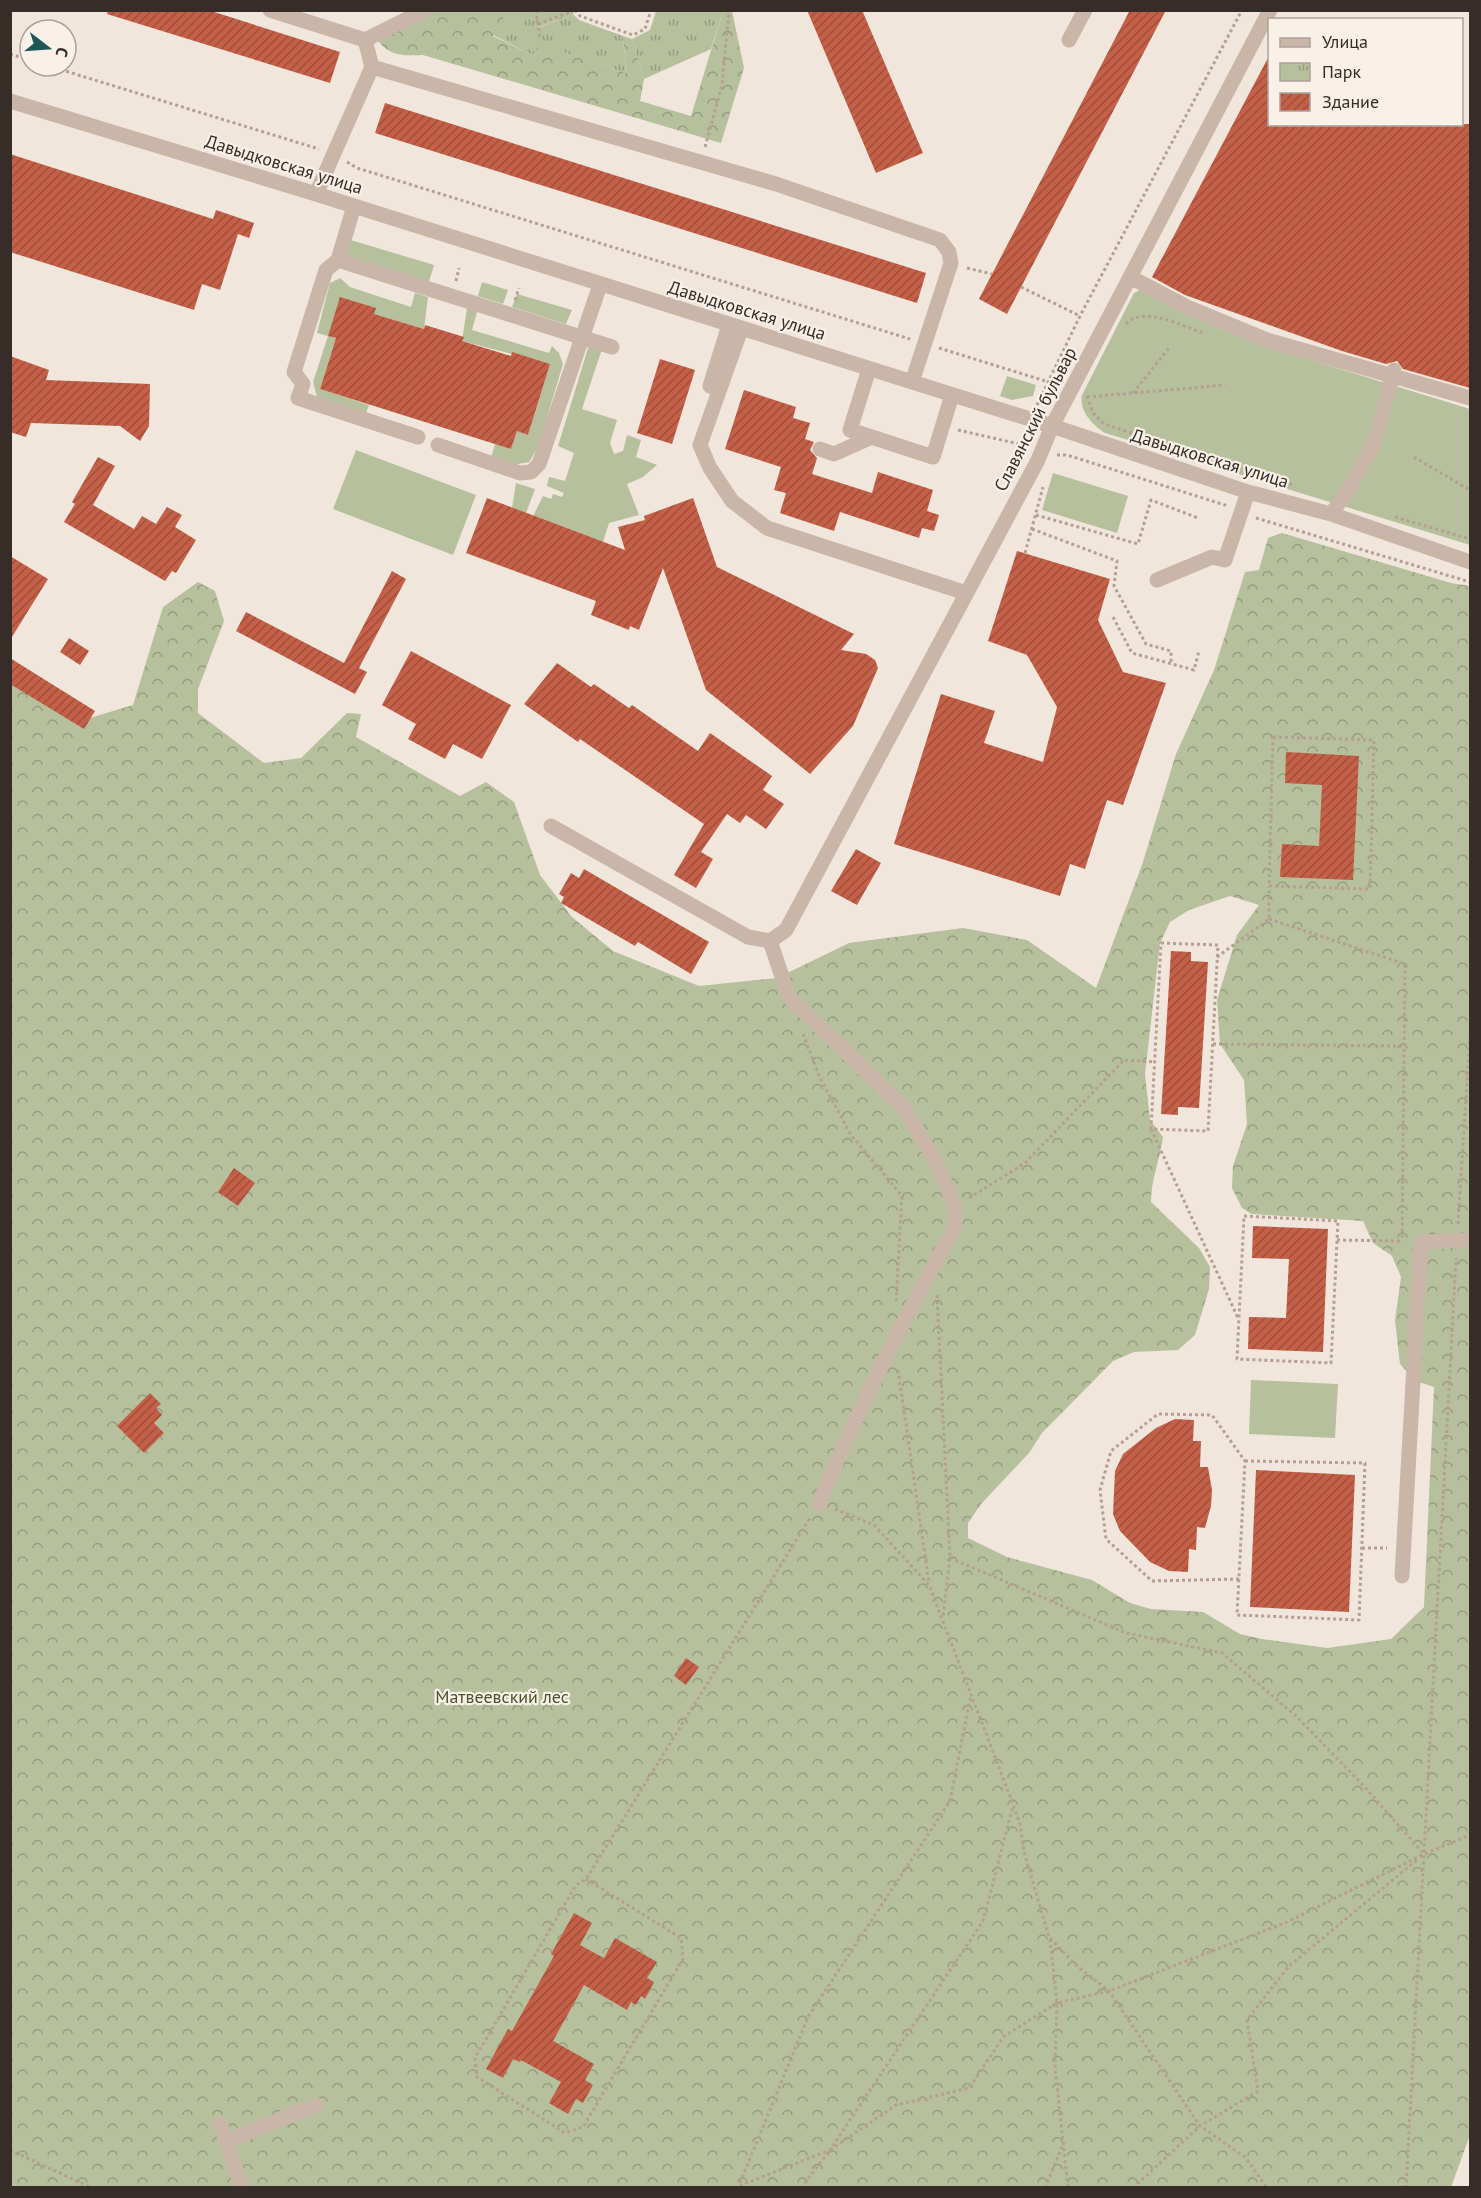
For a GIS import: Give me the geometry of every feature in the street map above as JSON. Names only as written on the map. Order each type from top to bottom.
[{"type":"street","points":[[270,10],[364,40],[425,10]]},
{"type":"street","points":[[1070,40],[1085,10]]},
{"type":"street","name":"Славянский бульвар","points":[[770,941],[786,930],[830,843],[1028,480],[1052,426],[1270,10]]},
{"type":"street","points":[[316,194],[372,67],[364,40]]},
{"type":"street","points":[[372,67],[776,184],[940,240],[949,252],[951,263],[912,382]]},
{"type":"street","name":"Давыдковская улица","points":[[10,101],[316,194],[1030,419],[1248,492],[1331,514],[1470,562]]},
{"type":"street","points":[[354,206],[338,260],[326,270],[294,372],[303,384],[298,398],[418,437]]},
{"type":"street","points":[[338,260],[612,347]]},
{"type":"street","points":[[1130,277],[1187,307],[1267,340],[1392,373],[1470,398]]},
{"type":"street","points":[[438,445],[520,473],[531,472],[539,464],[600,285]]},
{"type":"street","points":[[689,454],[735,327]]},
{"type":"street","points":[[735,327],[699,446],[710,468],[732,501],[767,528],[966,593]]},
{"type":"street","points":[[869,369],[850,430],[933,457],[952,395]]},
{"type":"street","points":[[1331,514],[1351,486],[1375,441],[1392,373]]},
{"type":"street","points":[[820,449],[834,454],[872,437]]},
{"type":"street","points":[[1157,580],[1212,557],[1225,560],[1248,492]]},
{"type":"street","points":[[551,826],[748,937],[770,941],[789,997],[904,1108],[936,1162],[955,1206],[955,1227],[893,1339],[844,1439],[819,1504]]},
{"type":"street","points":[[1402,1576],[1422,1242],[1464,1240]]},
{"type":"street","points":[[226,2141],[316,2105]]},
{"type":"street","points":[[220,2123],[242,2187]]},
{"type":"path","points":[[536,10],[540,39]]},
{"type":"path","points":[[538,24],[575,10],[580,16],[633,35],[645,29],[651,10]]},
{"type":"path","points":[[701,162],[722,85],[729,10]]},
{"type":"path","points":[[1020,443],[1080,316],[1242,10]]},
{"type":"path","points":[[78,75],[333,154],[357,168],[1055,384]]},
{"type":"path","points":[[951,263],[992,274]]},
{"type":"path","points":[[1021,287],[1080,316]]},
{"type":"path","points":[[1125,324],[1131,318],[1144,315],[1210,336]]},
{"type":"path","points":[[1133,393],[1169,348]]},
{"type":"path","points":[[1087,397],[1225,385]]},
{"type":"path","points":[[1092,387],[1087,397],[1093,413],[1104,424],[1295,486]]},
{"type":"path","points":[[942,427],[1020,443],[1054,456],[1067,455],[1242,510],[1250,516],[1470,582]]},
{"type":"path","points":[[1414,457],[1470,490]]},
{"type":"path","points":[[1025,554],[1044,487],[1028,480]]},
{"type":"path","points":[[1036,514],[1138,544],[1151,500],[1198,518]]},
{"type":"path","points":[[1394,517],[1470,540]]},
{"type":"path","points":[[1032,529],[1117,561],[1114,586],[1146,644],[1171,651],[1172,665]]},
{"type":"path","points":[[1113,617],[1132,652],[1194,670],[1199,651]]},
{"type":"path","points":[[1269,886],[1370,889],[1374,740],[1273,737],[1269,886],[1269,919]]},
{"type":"path","points":[[1217,957],[1269,919]]},
{"type":"path","points":[[1269,919],[1405,964],[1402,1241]]},
{"type":"path","points":[[1151,1129],[1208,1131],[1218,945],[1161,943],[1151,1129],[1239,1318]]},
{"type":"path","points":[[800,1027],[820,1078],[851,1136],[902,1196],[896,1303]]},
{"type":"path","points":[[1406,2187],[1424,1854],[1464,1240],[1470,1033]]},
{"type":"path","points":[[1213,1044],[1404,1046]]},
{"type":"path","points":[[955,1206],[1025,1163],[1124,1060],[1155,1062]]},
{"type":"path","points":[[1244,1216],[1338,1221],[1337,1240],[1331,1363],[1237,1359],[1244,1216]]},
{"type":"path","points":[[1337,1240],[1422,1242]]},
{"type":"path","points":[[935,1263],[950,1558],[943,1618]]},
{"type":"path","points":[[893,1339],[929,1585],[1020,1824],[1024,1852],[1049,1937],[1058,2003],[1055,2067],[1065,2141],[1068,2187]]},
{"type":"path","points":[[1239,1579],[1152,1581],[1106,1539],[1100,1490],[1111,1451],[1158,1414],[1212,1415],[1245,1461],[1239,1579],[1237,1615],[1359,1620],[1365,1462],[1245,1461]]},
{"type":"path","points":[[586,1879],[681,1938],[683,1959],[583,2127],[565,2133],[477,2077],[475,2058],[576,1885],[586,1879],[819,1504],[874,1525],[929,1585]]},
{"type":"path","points":[[1362,1548],[1403,1548]]},
{"type":"path","points":[[950,1558],[1126,1633],[1222,1653],[1296,1716],[1362,1784],[1424,1854]]},
{"type":"path","points":[[740,2183],[808,2017],[950,1801],[971,1691]]},
{"type":"path","points":[[801,2187],[830,2150],[982,1921],[1013,1804]]},
{"type":"path","points":[[734,2187],[830,2150],[896,2105],[969,2088],[1004,2036],[1058,2003],[1109,1991],[1287,1922],[1424,1854],[1470,1835]]},
{"type":"path","points":[[1133,2187],[1200,2126],[1258,2091],[1247,2020],[1288,1967],[1424,1854]]},
{"type":"path","points":[[1049,1937],[1077,1966],[1109,1991],[1200,2126],[1245,2157],[1267,2187]]},
{"type":"path","points":[[1046,2187],[1065,2141]]},
{"type":"path","points":[[10,2150],[92,2187]]},
{"type":"green space","points":[[508,10],[534,11],[538,28],[573,14],[579,20],[623,36],[626,73],[540,44],[532,55],[493,35]]},
{"type":"green space","points":[[427,11],[508,11],[493,36],[532,55],[539,43],[626,73],[623,36],[632,39],[644,79],[640,101],[691,116],[723,11],[732,11],[744,68],[721,143],[423,55],[396,54],[376,38]]},
{"type":"green space","points":[[534,11],[574,11],[573,14],[537,28]]},
{"type":"green space","points":[[656,11],[723,11],[711,49],[644,79],[632,39],[650,30]]},
{"type":"green space","points":[[344,238],[434,265],[429,282],[349,256],[341,249]]},
{"type":"green space","points":[[340,278],[350,287],[411,307],[415,293],[428,297],[424,329],[374,314],[329,336],[338,339],[333,347],[320,389],[369,405],[366,413],[317,397],[313,382],[328,336],[317,333],[330,283]]},
{"type":"green space","points":[[482,282],[508,290],[503,304],[478,296]]},
{"type":"green space","points":[[1140,290],[1218,328],[1259,344],[1470,409],[1470,545],[1105,433],[1091,421],[1085,412],[1082,406],[1082,395],[1134,293]]},
{"type":"green space","points":[[517,294],[572,310],[566,324],[512,307]]},
{"type":"green space","points":[[468,301],[479,305],[472,330],[549,353],[552,346],[559,353],[563,364],[538,447],[529,462],[513,465],[491,458],[495,444],[511,449],[517,431],[528,435],[550,364],[462,341]]},
{"type":"green space","points":[[589,345],[602,349],[582,409],[617,420],[610,443],[614,454],[623,451],[627,435],[641,440],[636,457],[657,465],[643,477],[627,484],[639,515],[609,523],[603,542],[533,516],[543,496],[551,499],[553,494],[562,497],[564,493],[547,486],[549,477],[565,481],[574,453],[558,446]]},
{"type":"green space","points":[[1007,376],[1036,385],[1033,396],[1012,400],[1000,396]]},
{"type":"green space","points":[[356,450],[476,495],[453,555],[333,509]]},
{"type":"green space","points":[[1053,473],[1128,496],[1117,533],[1042,510]]},
{"type":"green space","points":[[516,483],[535,489],[526,513],[512,508]]},
{"type":"green space","name":"Матвеевский лес","points":[[1282,533],[1451,583],[1470,586],[1470,2135],[1451,2187],[11,2187],[10,685],[22,681],[83,720],[133,705],[163,607],[198,582],[215,591],[224,621],[198,689],[198,713],[264,763],[301,758],[347,713],[361,714],[356,737],[460,796],[486,782],[514,802],[540,875],[572,917],[613,951],[699,986],[777,978],[849,943],[963,928],[1027,940],[1096,988],[1142,865],[1176,754],[1214,670],[1245,572],[1259,570],[1268,538]],"holes":[[[1230,896],[1259,905],[1237,935],[1217,1000],[1220,1044],[1244,1080],[1247,1124],[1233,1166],[1232,1188],[1242,1208],[1252,1214],[1363,1221],[1373,1243],[1392,1256],[1401,1277],[1395,1320],[1400,1364],[1416,1381],[1434,1387],[1424,1607],[1391,1639],[1327,1648],[1240,1634],[1203,1612],[1151,1609],[1130,1603],[1092,1580],[1007,1557],[968,1538],[968,1523],[981,1504],[1029,1453],[1042,1433],[1113,1361],[1134,1352],[1178,1350],[1195,1335],[1209,1289],[1210,1267],[1199,1248],[1151,1202],[1152,1185],[1163,1137],[1150,1120],[1145,1074],[1160,943],[1170,922],[1189,910]]]},
{"type":"green space","points":[[1251,1380],[1338,1384],[1335,1438],[1249,1434]]},
{"type":"building","points":[[108,10],[208,10],[340,52],[330,83],[107,14]]},
{"type":"building","points":[[807,10],[862,10],[923,153],[876,173]]},
{"type":"building","points":[[1130,10],[1166,10],[1007,314],[979,299]]},
{"type":"building","points":[[1268,58],[1268,126],[1463,126],[1463,124],[1470,124],[1470,388],[1403,369],[1397,361],[1386,364],[1342,351],[1185,295],[1152,277]]},
{"type":"building","points":[[385,103],[926,273],[917,303],[375,133]]},
{"type":"building","points":[[10,154],[213,219],[216,210],[254,223],[249,238],[238,234],[220,290],[202,284],[194,310],[10,252]]},
{"type":"building","points":[[340,297],[376,308],[374,314],[424,329],[425,325],[464,337],[462,341],[511,356],[512,352],[550,364],[528,435],[517,431],[511,449],[320,389],[336,338],[328,336]]},
{"type":"building","points":[[10,356],[49,370],[46,380],[150,384],[149,426],[140,441],[120,426],[31,423],[26,437],[10,432]]},
{"type":"building","points":[[660,359],[695,370],[672,444],[637,433]]},
{"type":"building","points":[[744,390],[796,407],[793,418],[810,423],[805,439],[814,442],[810,450],[817,458],[812,474],[872,493],[878,472],[933,490],[927,511],[939,515],[934,531],[922,528],[919,538],[840,512],[834,531],[780,513],[786,493],[774,490],[781,467],[725,449]]},
{"type":"building","points":[[98,457],[115,466],[93,505],[134,529],[142,516],[156,524],[167,507],[182,515],[175,527],[196,540],[176,573],[172,571],[165,581],[64,522],[75,504],[72,502]]},
{"type":"building","points":[[487,498],[625,550],[618,527],[645,520],[644,516],[693,498],[717,567],[854,634],[841,650],[866,654],[875,660],[878,668],[853,726],[810,774],[706,690],[663,568],[639,630],[630,626],[629,630],[591,615],[596,601],[466,553]]},
{"type":"building","points":[[1017,551],[1110,579],[1098,620],[1123,672],[1166,683],[1123,805],[1107,800],[1085,869],[1070,864],[1060,896],[894,844],[941,694],[995,711],[984,743],[1043,762],[1057,707],[1027,655],[988,641]]},
{"type":"building","points":[[10,556],[48,579],[10,640]]},
{"type":"building","points":[[392,571],[406,579],[359,668],[367,672],[355,694],[236,631],[246,612],[344,663]]},
{"type":"building","points":[[69,638],[89,651],[80,665],[60,652]]},
{"type":"building","points":[[411,651],[511,705],[482,759],[453,744],[445,759],[408,739],[416,724],[382,705]]},
{"type":"building","points":[[10,658],[95,711],[84,729],[10,684]]},
{"type":"building","points":[[557,663],[591,687],[594,684],[629,708],[632,705],[698,751],[710,733],[772,776],[763,790],[784,804],[766,829],[746,815],[740,823],[727,814],[701,852],[713,859],[696,888],[674,875],[704,824],[580,739],[578,742],[524,704]]},
{"type":"building","points":[[1286,752],[1359,756],[1353,880],[1280,877],[1282,844],[1319,846],[1322,785],[1285,783]]},
{"type":"building","points":[[856,849],[881,863],[857,905],[831,891]]},
{"type":"building","points":[[584,869],[709,942],[691,974],[638,942],[635,946],[561,903],[564,897],[559,894],[571,873],[579,878]]},
{"type":"building","points":[[1171,951],[1191,952],[1191,961],[1208,962],[1199,1108],[1178,1107],[1178,1115],[1161,1114]]},
{"type":"building","points":[[234,1168],[255,1183],[238,1206],[218,1192]]},
{"type":"building","points":[[1253,1226],[1328,1229],[1323,1352],[1248,1349],[1249,1317],[1286,1318],[1289,1259],[1252,1258]]},
{"type":"building","points":[[150,1393],[161,1404],[156,1408],[162,1415],[154,1423],[164,1433],[144,1453],[117,1426]]},
{"type":"building","points":[[1175,1419],[1194,1420],[1193,1441],[1201,1441],[1200,1467],[1208,1467],[1212,1490],[1211,1506],[1205,1528],[1197,1527],[1196,1550],[1189,1549],[1188,1572],[1169,1571],[1150,1562],[1120,1531],[1113,1514],[1115,1471],[1123,1454],[1156,1428]]},
{"type":"building","points":[[1256,1470],[1355,1475],[1349,1612],[1250,1607]]},
{"type":"building","points":[[686,1658],[699,1667],[686,1685],[674,1676]]},
{"type":"building","points":[[574,1913],[592,1923],[580,1945],[604,1958],[615,1938],[657,1962],[647,1978],[654,1982],[645,1999],[641,1996],[636,2005],[631,2002],[627,2010],[584,1985],[553,2041],[594,2064],[585,2080],[593,2085],[583,2103],[576,2099],[568,2114],[549,2103],[561,2082],[521,2060],[520,2062],[513,2059],[503,2078],[486,2069],[508,2029],[512,2031],[554,1956],[551,1954]]}]
